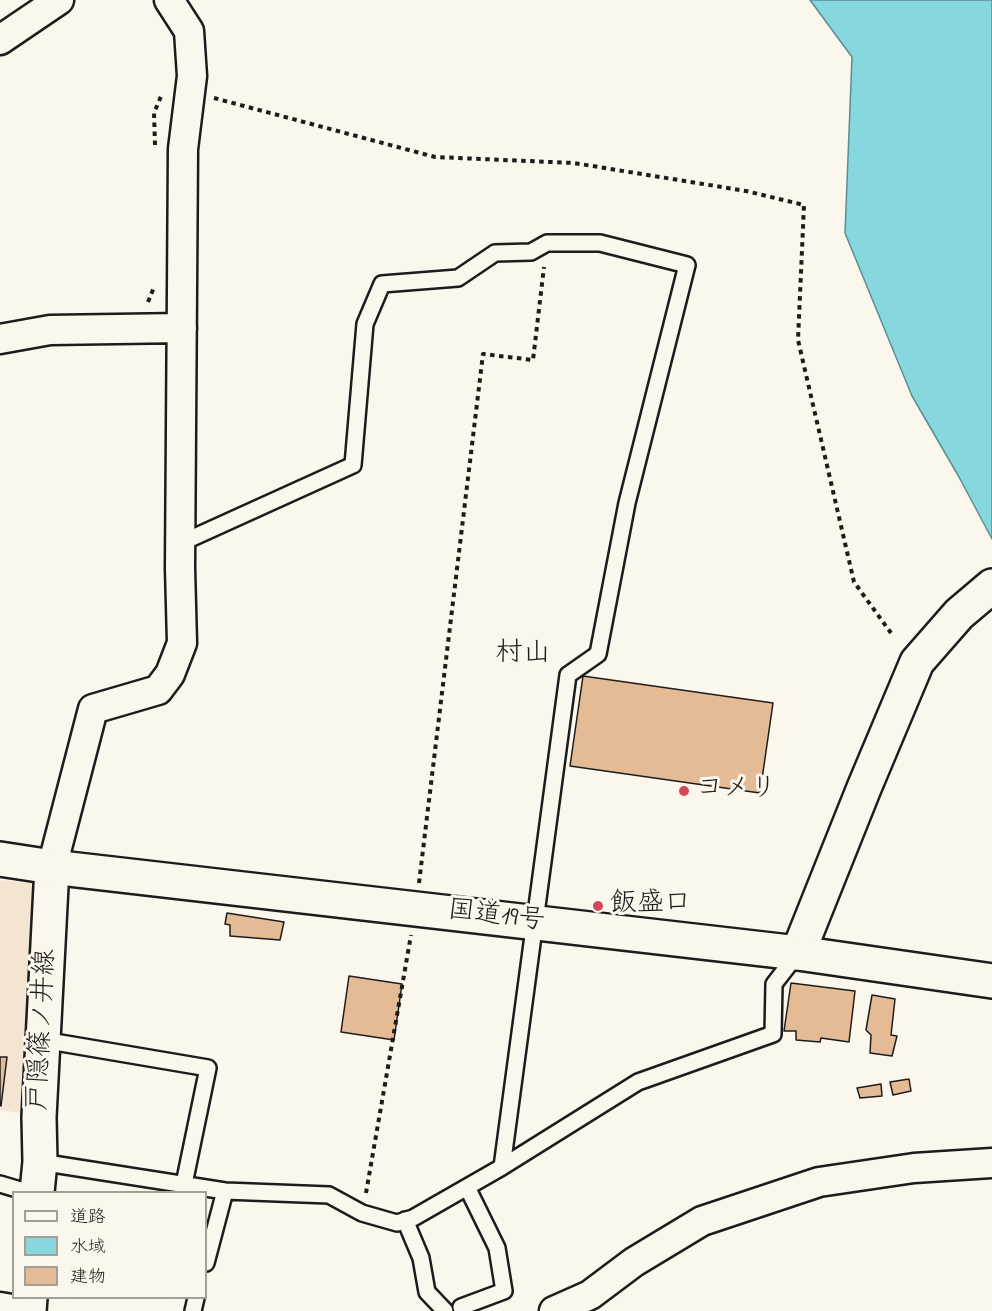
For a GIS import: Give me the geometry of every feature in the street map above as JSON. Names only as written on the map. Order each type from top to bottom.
[{"type":"main road","points":[[798,953],[917,662],[959,614],[992,586]]},
{"type":"main road","name":"国道19号","points":[[0,859],[52,867],[798,953],[992,981]]},
{"type":"main road","name":"戸隠篠ノ井線","points":[[39,1177],[39,1117],[52,867]]},
{"type":"street","points":[[0,40],[59,0]]},
{"type":"street","points":[[52,867],[93,709],[158,690],[170,674],[182,643],[183,148],[192,75],[189,31],[169,0]]},
{"type":"street","points":[[0,339],[50,330],[182,328]]},
{"type":"street","points":[[554,1311],[590,1295],[634,1262],[702,1221],[819,1182],[914,1168],[992,1163]]},
{"type":"street","points":[[0,1307],[24,1311]]},
{"type":"lane","points":[[181,543],[353,465],[365,324],[382,284],[458,278],[495,253],[531,252],[547,243],[600,243],[687,266],[627,503],[598,654],[568,675],[502,1167]]},
{"type":"lane","points":[[39,1177],[184,1184],[225,1191],[329,1195],[362,1214],[397,1223],[405,1221],[502,1167],[638,1082],[773,1034],[774,984],[798,953]]},
{"type":"lane","points":[[43,1040],[208,1068],[184,1184]]},
{"type":"lane","points":[[0,1184],[24,1191]]},
{"type":"lane","points":[[461,1307],[504,1291],[497,1248],[467,1187]]},
{"type":"lane","points":[[207,1259],[225,1191]]},
{"type":"lane","points":[[405,1221],[421,1258],[427,1292],[445,1311]]},
{"type":"path","points":[[155,146],[154,112],[164,89],[192,75]]},
{"type":"path","points":[[362,1214],[416,908],[483,354],[533,360],[547,243]]},
{"type":"path","points":[[137,304],[147,303],[153,294],[156,278]]},
{"type":"shaded area","points":[[0,880],[40,884],[32,927],[35,944],[28,1114],[0,1110]]},
{"type":"water","points":[[810,0],[992,0],[992,539],[912,396],[845,233],[852,57]]},
{"type":"building","points":[[583,676],[773,703],[760,793],[570,766]]},
{"type":"building","points":[[227,913],[284,922],[280,940],[230,936],[230,925],[225,924]]},
{"type":"building","points":[[349,976],[402,984],[394,1040],[341,1032]]},
{"type":"building","points":[[791,983],[855,991],[849,1042],[821,1038],[820,1042],[796,1040],[796,1031],[784,1031]]},
{"type":"building","points":[[872,995],[895,999],[891,1035],[897,1036],[892,1056],[870,1053],[871,1035],[866,1030]]},
{"type":"building","points":[[0,1057],[7,1057],[1,1106],[0,1105]]},
{"type":"building","points":[[909,1079],[911,1091],[893,1095],[890,1082]]},
{"type":"building","points":[[881,1084],[882,1096],[860,1098],[857,1088]]},
{"type":"place","name":"コメリ","points":[[684,791]]},
{"type":"place","name":"飯盛口","points":[[598,906]]},
{"type":"district","name":"村山","points":[[523,655]]}]
